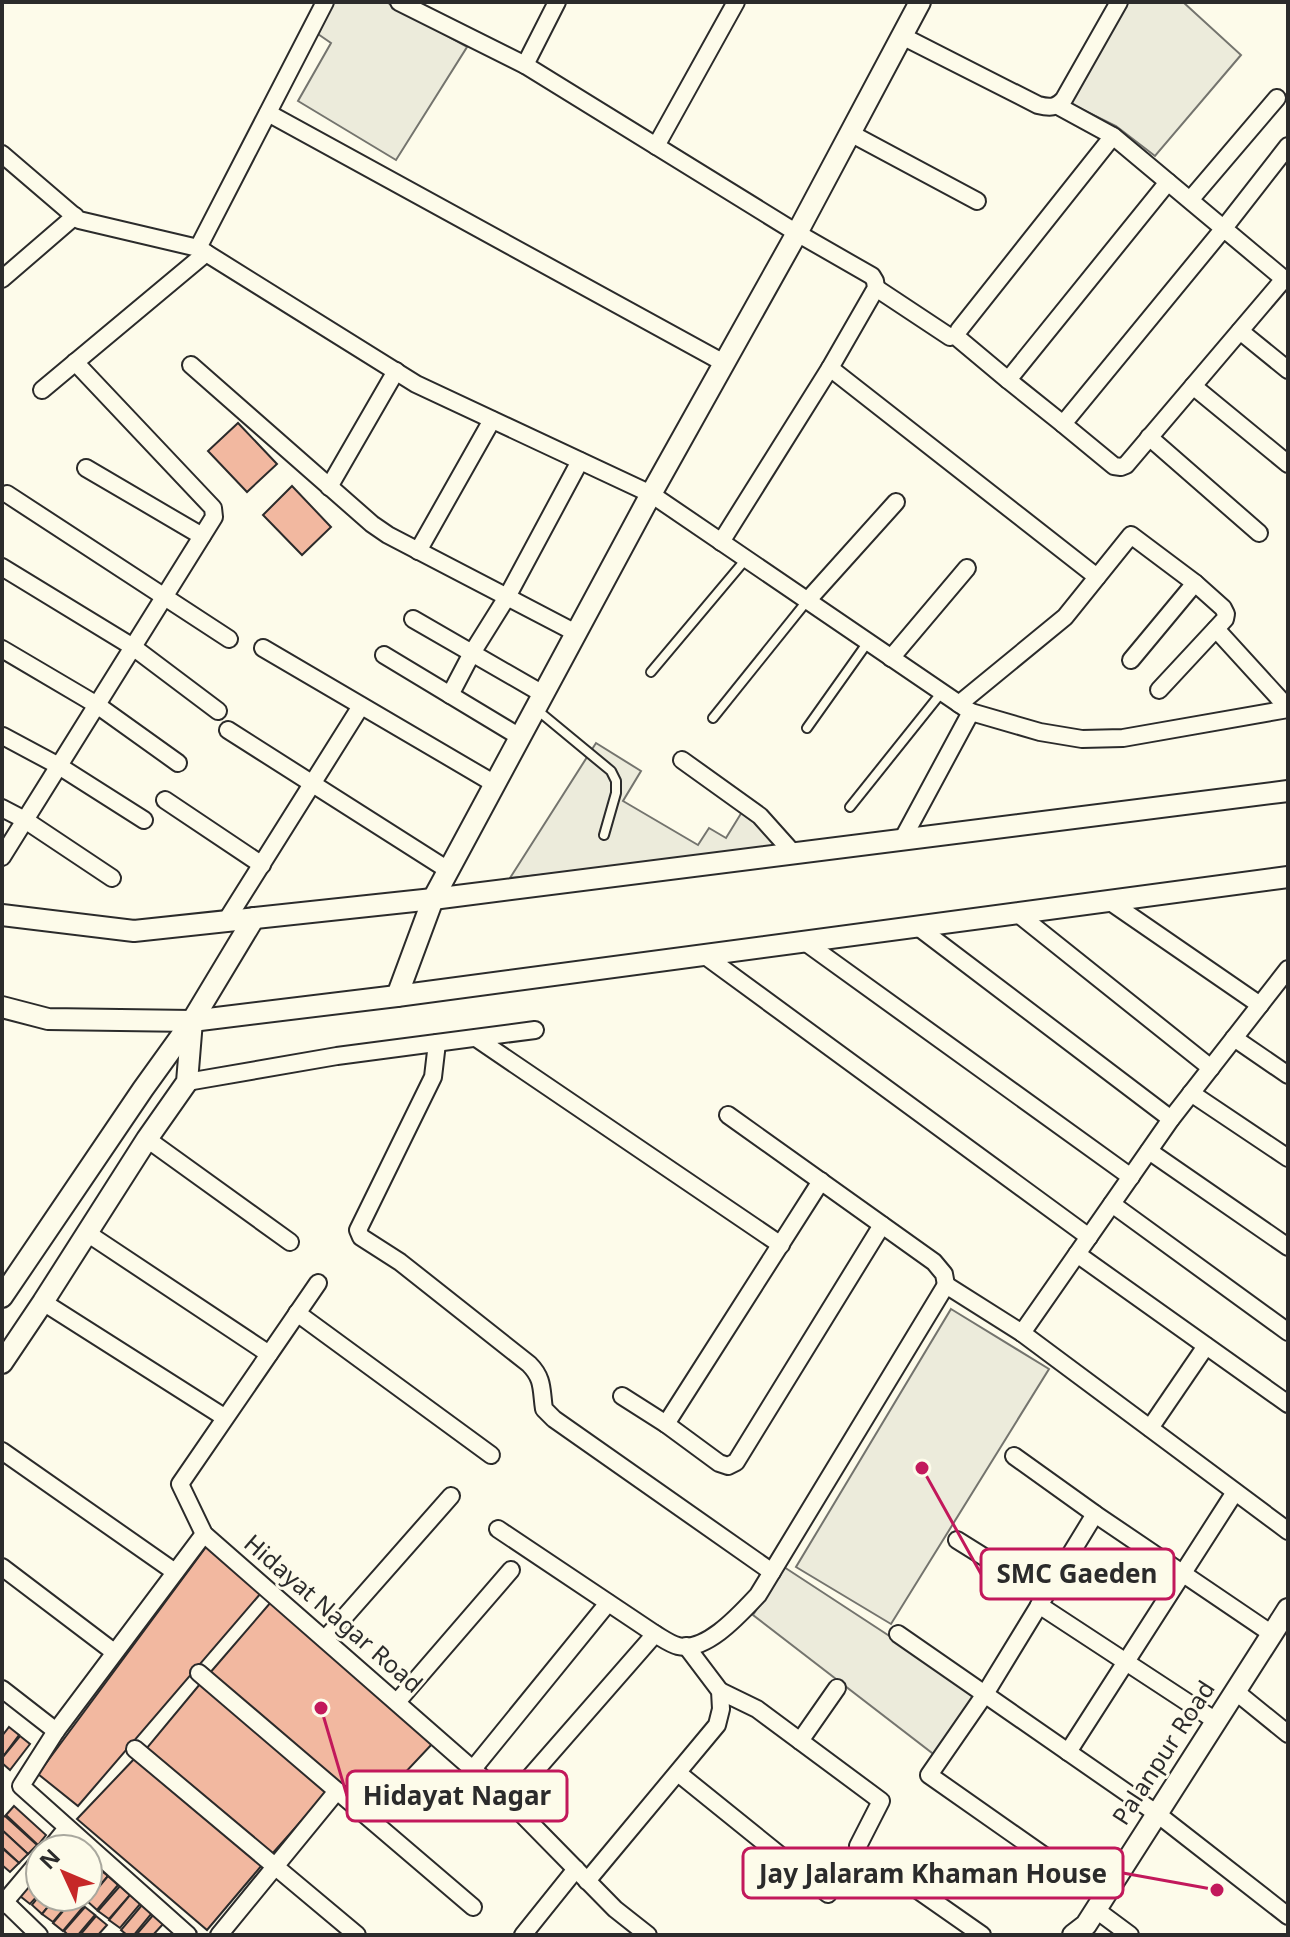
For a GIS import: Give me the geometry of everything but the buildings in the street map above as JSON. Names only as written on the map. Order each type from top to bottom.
[{"type":"street","points":[[42,390],[202,250],[325,2]]},
{"type":"street","points":[[399,2],[525,65],[872,276],[875,281],[876,288],[830,368],[721,542]]},
{"type":"street","points":[[525,65],[557,2]]},
{"type":"street","points":[[656,146],[736,2]]},
{"type":"street","points":[[397,996],[433,899],[448,870],[920,2]]},
{"type":"street","points":[[902,36],[1049,108],[1058,106],[1064,99],[1119,2]]},
{"type":"street","points":[[1190,200],[1277,98]]},
{"type":"street","points":[[1058,106],[1113,136],[1287,278],[1126,465],[1121,467],[1114,466],[957,335],[1113,136]]},
{"type":"street","points":[[268,113],[724,363]]},
{"type":"street","points":[[850,133],[977,201]]},
{"type":"street","points":[[1063,424],[1288,146]]},
{"type":"street","points":[[2,155],[79,220],[202,250],[416,384],[651,494],[965,708],[1040,732],[1082,739],[1123,738],[1288,708]]},
{"type":"street","points":[[1008,380],[1168,182]]},
{"type":"street","points":[[2,279],[75,216]]},
{"type":"street","points":[[876,288],[950,337]]},
{"type":"street","points":[[1240,331],[1288,370]]},
{"type":"street","points":[[2,857],[214,517],[213,508],[75,362]]},
{"type":"street","points":[[191,365],[372,524],[576,633]]},
{"type":"street","points":[[830,368],[1097,577]]},
{"type":"street","points":[[329,487],[396,371]]},
{"type":"street","points":[[1193,386],[1288,464]]},
{"type":"street","points":[[418,551],[492,420]]},
{"type":"street","points":[[1149,437],[1259,533]]},
{"type":"street","points":[[450,695],[580,461]]},
{"type":"street","points":[[86,468],[202,536]]},
{"type":"street","points":[[7,494],[229,639]]},
{"type":"street","points":[[807,601],[896,502]]},
{"type":"street","points":[[902,840],[965,708],[1065,617],[1131,535],[1195,583],[1226,614],[1225,619],[1159,690]]},
{"type":"street","points":[[2,567],[133,647],[218,711]]},
{"type":"street","points":[[891,658],[967,568]]},
{"type":"street","points":[[1131,660],[1195,583]]},
{"type":"street","points":[[413,619],[472,653],[539,701]]},
{"type":"street","points":[[1216,629],[1288,708]]},
{"type":"street","points":[[263,648],[495,784]]},
{"type":"street","points":[[2,649],[97,705],[178,763]]},
{"type":"street","points":[[384,655],[520,737]]},
{"type":"street","points":[[226,921],[361,706]]},
{"type":"street","points":[[228,730],[448,870]]},
{"type":"street","points":[[3,736],[59,766],[144,820]]},
{"type":"street","points":[[682,760],[760,816],[794,854]]},
{"type":"street","points":[[2,915],[134,931],[433,899],[1288,791]]},
{"type":"street","points":[[165,800],[262,865]]},
{"type":"street","points":[[2,808],[112,878]]},
{"type":"street","points":[[2,1007],[48,1019],[192,1021],[1288,877]]},
{"type":"street","points":[[1109,901],[1260,1005]]},
{"type":"street","points":[[1017,913],[1211,1068]]},
{"type":"street","points":[[2,1297],[192,1021],[254,918]]},
{"type":"street","points":[[918,927],[1171,1119]]},
{"type":"street","points":[[805,942],[1131,1177]]},
{"type":"street","points":[[704,955],[1089,1237]]},
{"type":"street","points":[[1022,1333],[1171,1119],[1260,1005],[1281,991],[1288,969]]},
{"type":"street","points":[[2,1363],[187,1082],[192,1021]]},
{"type":"street","points":[[187,1082],[337,1056],[535,1030]]},
{"type":"street","points":[[476,1038],[781,1245]]},
{"type":"street","points":[[1234,1038],[1288,1075]]},
{"type":"street","points":[[437,1043],[433,1077],[358,1230],[361,1237],[400,1262],[529,1364],[537,1373],[544,1409],[554,1419],[772,1572]]},
{"type":"street","points":[[1191,1093],[1288,1158]]},
{"type":"street","points":[[498,1529],[655,1634],[680,1647],[698,1644],[715,1635],[739,1616],[758,1595],[946,1285],[944,1274],[934,1262],[728,1115]]},
{"type":"street","points":[[147,1139],[290,1242]]},
{"type":"street","points":[[1149,1151],[1288,1247]]},
{"type":"street","points":[[666,1424],[821,1181]]},
{"type":"street","points":[[1112,1204],[1288,1332]]},
{"type":"street","points":[[622,1396],[719,1463],[728,1466],[736,1462],[882,1225]]},
{"type":"street","points":[[87,1233],[269,1354]]},
{"type":"street","points":[[1077,1254],[1288,1404]]},
{"type":"street","name":"Hidayat Nagar Road","points":[[318,1283],[180,1484],[204,1534],[509,1801],[615,1909],[646,1934]]},
{"type":"street","points":[[946,1285],[1022,1333],[1288,1531]]},
{"type":"street","points":[[43,1302],[224,1417]]},
{"type":"street","points":[[297,1313],[491,1455]]},
{"type":"street","points":[[1150,1428],[1206,1346]]},
{"type":"street","points":[[2,1451],[175,1572]]},
{"type":"street","points":[[1014,1456],[1182,1573],[1282,1621]]},
{"type":"street","points":[[1068,1752],[1235,1492]]},
{"type":"street","points":[[325,1639],[451,1496]]},
{"type":"street","points":[[1095,1514],[985,1694],[929,1775],[1089,1920],[1130,1935]]},
{"type":"street","points":[[188,1935],[21,1786],[56,1731],[204,1534]]},
{"type":"street","points":[[957,1540],[1125,1661],[1216,1721]]},
{"type":"street","points":[[2,1567],[114,1652]]},
{"type":"street","points":[[397,1702],[511,1570]]},
{"type":"street","points":[[473,1769],[608,1603]]},
{"type":"street","name":"Palanpur Road","points":[[1089,1920],[1282,1621]]},
{"type":"street","points":[[509,1801],[655,1634]]},
{"type":"street","points":[[898,1634],[1156,1813],[1288,1916]]},
{"type":"street","points":[[686,1646],[720,1691],[757,1709],[881,1801],[858,1846]]},
{"type":"street","points":[[199,1673],[473,1907]]},
{"type":"street","points":[[800,1741],[837,1688]]},
{"type":"street","points":[[2,1689],[56,1731]]},
{"type":"street","points":[[523,1935],[678,1773],[717,1725],[721,1709],[720,1691]]},
{"type":"street","points":[[1235,1691],[1288,1734]]},
{"type":"street","points":[[135,1749],[357,1935]]},
{"type":"street","points":[[678,1773],[828,1894]]},
{"type":"street","points":[[219,1935],[337,1791]]},
{"type":"street","points":[[63,1833],[67,1828]]},
{"type":"street","points":[[889,1870],[982,1935]]},
{"type":"street","points":[[24,1879],[3,1903],[39,1935]]},
{"type":"lane","points":[[651,672],[746,559]]},
{"type":"lane","points":[[713,718],[807,601]]},
{"type":"lane","points":[[807,728],[868,642]]},
{"type":"lane","points":[[850,807],[942,692]]},
{"type":"lane","points":[[539,701],[611,771],[616,781],[616,793],[604,835]]},
{"type":"shaded area","points":[[330,2],[386,2],[467,47],[396,160],[298,101],[331,43],[315,32]]},
{"type":"shaded area","points":[[1126,2],[1183,2],[1241,55],[1155,156],[1116,126],[1069,103]]},
{"type":"shaded area","points":[[596,743],[641,771],[623,801],[698,845],[709,828],[726,838],[745,807],[788,850],[510,878]]},
{"type":"shaded area","points":[[951,1309],[1049,1369],[891,1624],[796,1567]]},
{"type":"shaded area","points":[[784,1567],[978,1694],[936,1756],[753,1615]]},
{"type":"place","name":"SMC Gaeden","points":[[922,1468]]},
{"type":"place","name":"Hidayat Nagar","points":[[321,1708]]},
{"type":"place","name":"Jay Jalaram Khaman House","points":[[1217,1890]]}]
